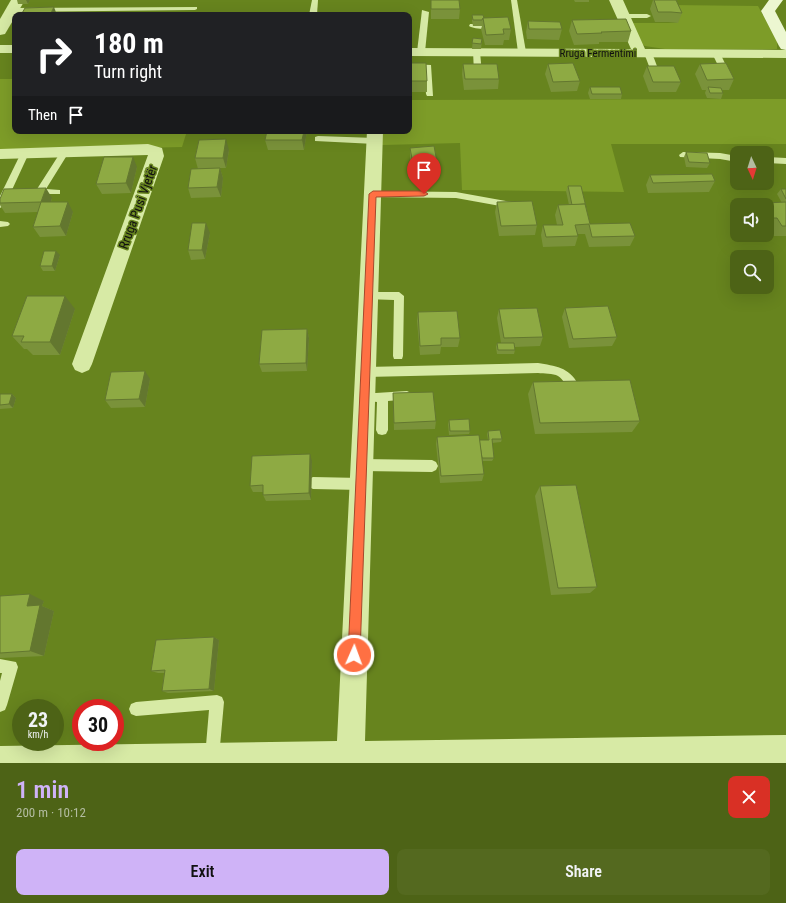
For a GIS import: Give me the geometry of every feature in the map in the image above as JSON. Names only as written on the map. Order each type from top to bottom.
[{"type":"street","points":[[616,0],[622,18],[644,53]]},
{"type":"street","points":[[776,0],[772,3],[768,11],[786,46]]},
{"type":"street","points":[[0,31],[15,5]]},
{"type":"street","points":[[0,49],[12,49]]},
{"type":"street","name":"Rruga Fermentimi","points":[[412,57],[476,52],[786,54]]},
{"type":"street","points":[[350,759],[361,474],[374,397],[366,372],[375,136]]},
{"type":"street","name":"Rruga Pusi Vjetër","points":[[0,154],[148,149],[156,152],[156,156],[82,364]]},
{"type":"street","points":[[0,760],[76,761],[212,757],[350,759],[760,756],[786,749]]},
{"type":"lane","points":[[313,12],[315,0]]},
{"type":"lane","points":[[514,0],[513,27],[522,52]]},
{"type":"lane","points":[[15,5],[195,8]]},
{"type":"lane","points":[[425,12],[412,57],[428,67],[430,94]]},
{"type":"lane","points":[[622,18],[648,16]]},
{"type":"lane","points":[[473,26],[513,27]]},
{"type":"lane","points":[[476,52],[478,74]]},
{"type":"lane","points":[[644,53],[656,74]]},
{"type":"lane","points":[[716,53],[728,78]]},
{"type":"lane","points":[[318,139],[375,136]]},
{"type":"lane","points":[[40,192],[64,152]]},
{"type":"lane","points":[[0,205],[25,153]]},
{"type":"lane","points":[[683,154],[730,158]]},
{"type":"lane","points":[[774,160],[786,161]]},
{"type":"lane","points":[[24,192],[58,192]]},
{"type":"lane","points":[[373,194],[456,195],[498,203],[520,205]]},
{"type":"lane","points":[[369,296],[399,296],[398,356]]},
{"type":"lane","points":[[366,372],[538,368],[561,372],[572,384]]},
{"type":"lane","points":[[382,430],[374,397],[418,396]]},
{"type":"lane","points":[[314,483],[361,474],[432,466]]},
{"type":"lane","points":[[0,666],[11,667],[0,705]]},
{"type":"lane","points":[[136,709],[217,702],[212,757]]},
{"type":"green space","points":[[670,5],[758,6],[777,41],[777,49],[665,49],[645,46],[637,41],[633,23],[677,23]]},
{"type":"green space","points":[[0,79],[12,79],[12,134],[186,134],[182,147],[0,151]]},
{"type":"green space","points":[[786,99],[786,144],[611,144],[624,192],[462,190],[460,143],[382,145],[382,134],[412,134],[412,100]]},
{"type":"building","points":[[431,0],[459,0],[460,9],[431,9]]},
{"type":"building","points":[[654,0],[676,0],[682,13],[658,12]]},
{"type":"building","points":[[54,7],[52,12],[23,12],[25,8]]},
{"type":"building","points":[[472,15],[483,15],[484,18],[482,20],[473,20]]},
{"type":"building","points":[[508,17],[511,29],[503,29],[504,34],[486,35],[483,18]]},
{"type":"building","points":[[626,19],[631,31],[577,34],[572,20]]},
{"type":"building","points":[[528,21],[560,22],[562,29],[529,29]]},
{"type":"building","points":[[473,38],[482,39],[481,44],[472,43]]},
{"type":"building","points":[[412,63],[426,63],[427,81],[412,81]]},
{"type":"building","points":[[573,63],[580,81],[553,82],[548,64]]},
{"type":"building","points":[[726,63],[734,79],[707,80],[700,64]]},
{"type":"building","points":[[463,64],[497,64],[499,79],[465,79]]},
{"type":"building","points":[[647,66],[674,66],[681,82],[653,82]]},
{"type":"building","points":[[590,87],[620,87],[622,94],[592,94]]},
{"type":"building","points":[[708,87],[721,88],[723,93],[710,93]]},
{"type":"building","points":[[266,134],[303,134],[302,140],[265,140]]},
{"type":"building","points":[[226,139],[223,158],[195,158],[199,140]]},
{"type":"building","points":[[434,146],[437,162],[434,162],[436,167],[414,169],[410,148]]},
{"type":"building","points":[[686,152],[707,153],[710,163],[689,162]]},
{"type":"building","points":[[104,157],[133,157],[126,183],[96,184]]},
{"type":"building","points":[[220,168],[217,187],[188,188],[191,169]]},
{"type":"building","points":[[712,174],[715,181],[653,183],[650,175]]},
{"type":"building","points":[[568,186],[581,186],[586,207],[585,204],[572,205]]},
{"type":"building","points":[[46,188],[41,202],[0,203],[4,189]]},
{"type":"building","points":[[781,189],[786,189],[786,199]]},
{"type":"building","points":[[532,201],[537,225],[501,226],[497,202]]},
{"type":"building","points":[[41,202],[68,202],[60,226],[33,227]]},
{"type":"building","points":[[786,202],[786,226],[782,226],[777,218],[774,218],[774,203]]},
{"type":"building","points":[[585,204],[590,224],[630,223],[635,236],[592,237],[589,224],[575,225],[578,236],[546,237],[543,225],[563,225],[558,205]]},
{"type":"building","points":[[192,223],[206,223],[202,250],[188,250]]},
{"type":"building","points":[[44,251],[56,251],[52,266],[40,266]]},
{"type":"building","points":[[27,296],[65,296],[50,342],[21,342],[24,336],[12,336]]},
{"type":"building","points":[[608,306],[617,337],[573,339],[565,308]]},
{"type":"building","points":[[537,308],[543,337],[504,338],[499,309]]},
{"type":"building","points":[[457,311],[460,338],[441,338],[441,345],[420,346],[418,312]]},
{"type":"building","points":[[307,329],[306,363],[259,364],[262,330]]},
{"type":"building","points":[[497,343],[514,343],[515,350],[498,350]]},
{"type":"building","points":[[145,371],[139,399],[105,400],[111,372]]},
{"type":"building","points":[[630,380],[640,421],[540,423],[533,382]]},
{"type":"building","points":[[433,392],[436,421],[394,423],[393,393]]},
{"type":"building","points":[[0,394],[12,394],[9,404],[0,405]]},
{"type":"building","points":[[469,419],[470,431],[450,431],[449,420]]},
{"type":"building","points":[[500,430],[502,439],[492,439],[494,458],[482,458],[479,440],[489,440],[488,431]]},
{"type":"building","points":[[479,435],[484,474],[441,476],[437,437]]},
{"type":"building","points":[[310,454],[309,493],[263,495],[263,485],[250,486],[252,456]]},
{"type":"building","points":[[576,485],[597,587],[558,588],[540,486]]},
{"type":"building","points":[[30,594],[27,606],[40,605],[30,651],[0,653],[0,596]]},
{"type":"building","points":[[214,637],[209,689],[162,691],[165,670],[151,671],[156,640]]},
{"type":"route","points":[[354,655],[373,194],[424,194]]}]
